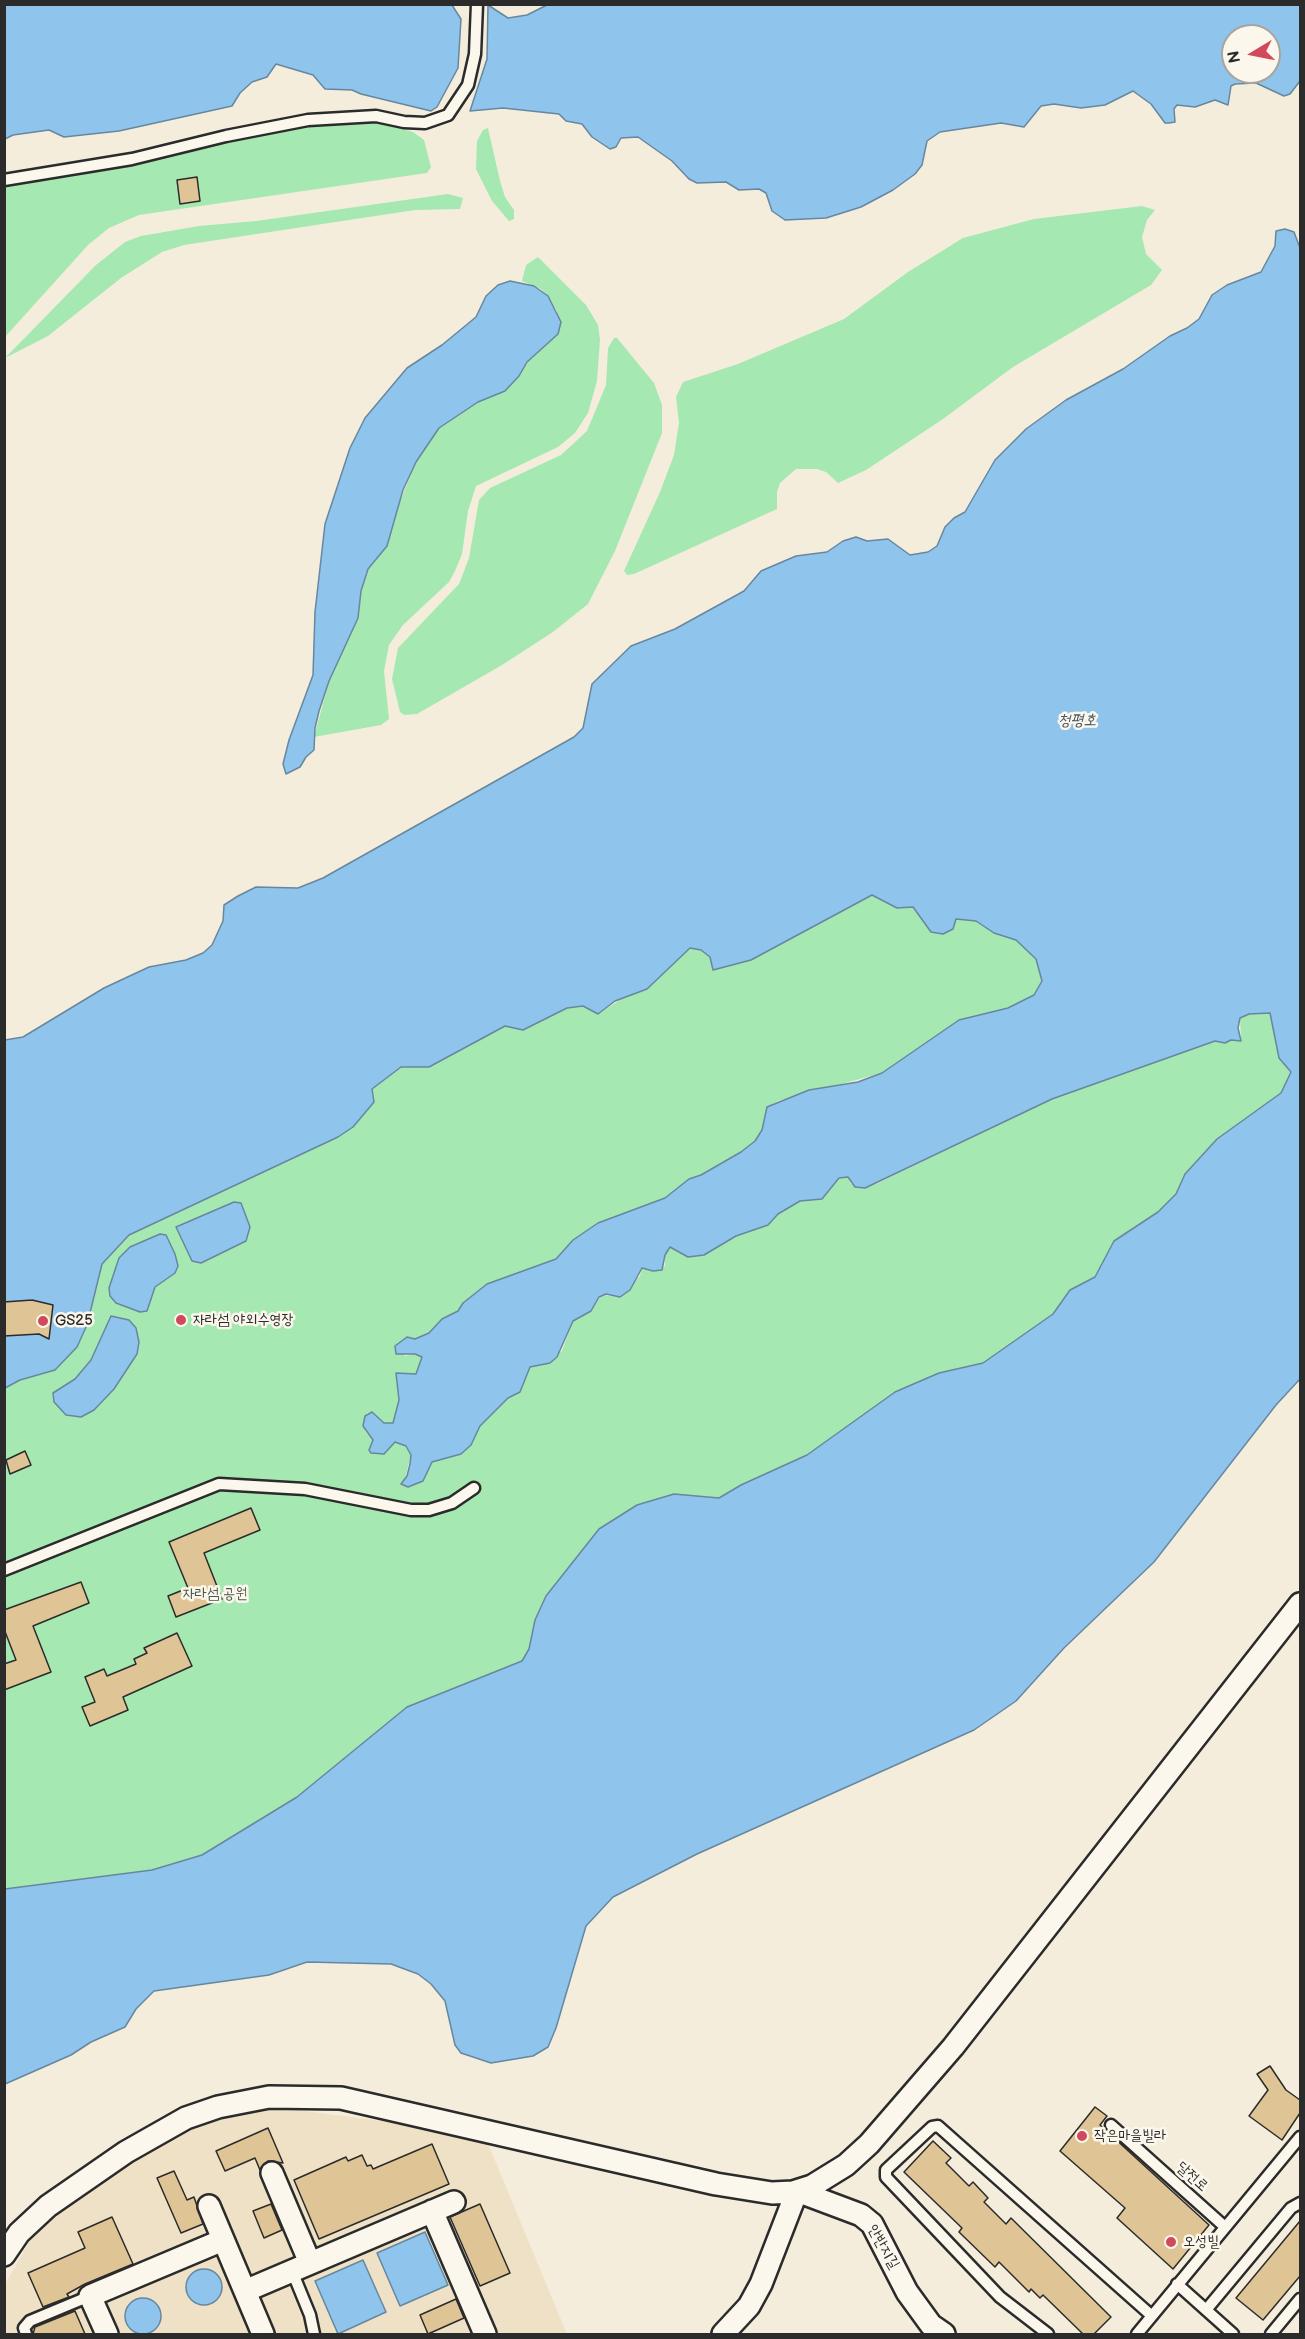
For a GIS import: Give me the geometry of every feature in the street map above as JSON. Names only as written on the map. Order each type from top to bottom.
[{"type":"street","points":[[4,2255],[19,2233],[48,2206],[126,2152],[186,2118],[218,2107],[268,2097],[341,2098],[684,2178],[772,2193],[797,2191],[829,2178],[869,2144],[953,2047],[1300,1604]]},
{"type":"street","points":[[272,2173],[301,2267]]},
{"type":"street","points":[[723,2334],[749,2306],[797,2191]]},
{"type":"street","name":"안반지길","points":[[797,2191],[861,2215],[872,2224],[907,2292],[931,2325],[944,2334]]},
{"type":"street","points":[[245,2291],[454,2202]]},
{"type":"street","points":[[209,2206],[263,2334]]},
{"type":"street","points":[[432,2211],[485,2334]]},
{"type":"street","points":[[107,2334],[90,2296],[223,2240]]},
{"type":"lane","points":[[4,180],[132,159],[226,136],[308,120],[376,116],[404,122],[425,123],[448,115],[468,86],[475,54],[477,4]]},
{"type":"lane","points":[[4,1570],[219,1484],[305,1489],[411,1510],[429,1510],[452,1503],[474,1488]]},
{"type":"lane","name":"달전로","points":[[1111,2125],[1225,2228]]},
{"type":"lane","points":[[1048,2334],[1000,2297],[886,2177],[886,2170],[932,2127],[938,2126],[1152,2316]]},
{"type":"lane","points":[[1137,2334],[1300,2138]]},
{"type":"lane","points":[[1206,2310],[1291,2208],[1300,2203]]},
{"type":"lane","points":[[301,2267],[314,2334]]},
{"type":"lane","points":[[1177,2284],[1233,2334]]},
{"type":"lane","points":[[26,2334],[24,2328],[30,2321],[90,2296]]},
{"type":"lane","points":[[1271,2334],[1300,2299]]},
{"type":"shaded area","points":[[273,2107],[484,2134],[567,2334],[5,2334],[5,2284],[41,2222],[173,2128]]},
{"type":"green space","points":[[379,122],[413,132],[424,140],[431,167],[427,173],[139,215],[109,228],[88,245],[5,337],[5,187],[133,166],[225,141],[307,127]]},
{"type":"green space","points":[[488,128],[505,197],[514,210],[514,219],[509,221],[492,201],[476,169],[477,141],[483,130]]},
{"type":"green space","points":[[448,194],[463,198],[460,209],[415,210],[184,245],[162,252],[121,278],[48,336],[5,358],[96,265],[125,242],[141,236],[199,226],[256,221]]},
{"type":"green space","points":[[1142,206],[1155,210],[1147,220],[1142,237],[1146,254],[1162,270],[1151,285],[1013,367],[943,419],[866,470],[838,483],[826,472],[817,469],[796,469],[780,483],[777,492],[777,509],[634,574],[627,575],[624,571],[674,455],[679,423],[676,397],[683,382],[738,364],[844,319],[908,272],[963,238],[1034,219]]},
{"type":"green space","points":[[538,257],[586,305],[598,325],[600,340],[597,381],[588,413],[575,433],[558,447],[476,486],[468,511],[462,554],[449,582],[403,625],[389,645],[384,671],[389,719],[381,725],[314,737],[329,681],[357,618],[361,591],[368,569],[377,559],[416,462],[439,428],[478,402],[505,391],[519,376],[527,362],[558,334],[557,311],[548,296],[541,289],[522,281],[526,265]]},
{"type":"green space","points":[[614,338],[617,338],[654,383],[662,405],[662,433],[615,551],[588,604],[553,632],[502,665],[417,714],[404,715],[400,712],[392,679],[398,648],[459,584],[469,558],[479,500],[490,488],[561,455],[587,431],[606,385],[608,348]]},
{"type":"green space","name":"자라섬 공원","points":[[872,895],[897,908],[913,907],[943,934],[953,929],[955,919],[976,921],[994,933],[1016,939],[1036,959],[1042,981],[1034,996],[1008,1008],[959,1020],[882,1073],[778,1101],[768,1107],[762,1130],[755,1141],[741,1152],[701,1175],[689,1179],[665,1198],[618,1217],[573,1240],[556,1259],[487,1284],[463,1303],[458,1311],[442,1319],[429,1333],[415,1339],[404,1356],[415,1354],[422,1357],[417,1374],[396,1373],[399,1400],[393,1423],[384,1423],[372,1412],[367,1413],[363,1423],[365,1431],[373,1440],[371,1453],[384,1454],[395,1442],[406,1446],[411,1455],[405,1479],[408,1487],[423,1481],[432,1462],[461,1454],[471,1445],[480,1426],[508,1398],[521,1390],[530,1366],[539,1366],[562,1351],[573,1321],[588,1313],[602,1295],[619,1297],[640,1276],[642,1268],[657,1271],[665,1266],[665,1255],[670,1247],[688,1257],[704,1255],[736,1236],[768,1225],[778,1214],[800,1201],[828,1192],[839,1178],[848,1177],[851,1184],[876,1184],[1052,1099],[1215,1041],[1225,1043],[1231,1040],[1241,1041],[1240,1018],[1249,1014],[1270,1013],[1279,1058],[1291,1072],[1281,1093],[1217,1139],[1185,1174],[1176,1194],[1158,1212],[1114,1241],[1095,1277],[1070,1290],[1053,1314],[983,1363],[939,1373],[846,1428],[807,1455],[741,1485],[719,1498],[599,1529],[535,1620],[529,1649],[523,1661],[495,1674],[202,1855],[152,1870],[5,1889],[5,1388],[20,1380],[55,1370],[87,1325],[102,1264],[129,1235],[338,1137],[353,1127],[373,1102],[372,1089],[401,1067],[429,1067],[505,1026],[524,1030],[567,1008],[583,1006],[598,1014],[668,969],[690,948],[701,950],[710,957],[733,963],[751,960]]},
{"type":"water","points":[[549,4],[1300,5],[1300,81],[1290,94],[1284,96],[1258,84],[1281,84],[1281,24],[1221,24],[1221,84],[1235,84],[1231,86],[1228,105],[1215,100],[1195,107],[1177,105],[1174,109],[1175,122],[1165,123],[1151,104],[1133,91],[1105,105],[1081,108],[1054,104],[1041,106],[1024,127],[1001,123],[940,132],[927,141],[922,165],[915,174],[893,190],[861,207],[826,218],[785,220],[772,211],[766,193],[759,189],[739,190],[726,182],[697,183],[689,179],[672,161],[638,137],[621,138],[616,147],[610,149],[592,137],[582,124],[566,121],[559,114],[503,108],[470,111],[487,59],[488,5],[508,18],[527,15]]},
{"type":"water","points":[[5,5],[452,5],[461,19],[458,68],[437,107],[431,111],[352,90],[325,89],[313,75],[276,64],[267,77],[252,82],[240,93],[232,106],[119,131],[64,137],[49,130],[13,135],[5,139]]},
{"type":"water","name":"청평호","points":[[1285,229],[1294,232],[1300,248],[1300,1379],[1276,1405],[1154,1562],[1064,1648],[1016,1701],[974,1730],[697,1854],[613,1897],[586,1926],[556,2028],[548,2047],[533,2056],[491,2063],[461,2053],[455,2045],[445,2001],[431,1984],[418,1974],[391,1964],[307,1962],[269,1975],[154,1991],[136,2009],[125,2027],[91,2042],[71,2055],[5,2084],[5,1889],[152,1870],[202,1855],[297,1797],[407,1707],[522,1661],[529,1649],[535,1620],[546,1596],[599,1529],[637,1505],[674,1494],[719,1498],[741,1485],[807,1455],[895,1392],[939,1373],[983,1363],[1053,1314],[1070,1290],[1095,1277],[1114,1241],[1158,1212],[1176,1194],[1185,1174],[1217,1139],[1281,1093],[1291,1072],[1279,1058],[1270,1013],[1249,1014],[1240,1018],[1238,1028],[1241,1041],[1231,1040],[1225,1043],[1215,1041],[1052,1099],[865,1188],[855,1187],[848,1177],[839,1178],[822,1199],[800,1201],[778,1214],[768,1225],[736,1236],[704,1255],[688,1257],[670,1247],[665,1255],[662,1270],[653,1271],[642,1268],[630,1290],[620,1297],[606,1294],[599,1297],[591,1311],[573,1321],[557,1357],[550,1363],[530,1367],[520,1392],[508,1398],[480,1426],[471,1445],[461,1454],[432,1462],[423,1481],[408,1487],[401,1484],[407,1476],[410,1464],[411,1455],[406,1446],[395,1442],[384,1454],[371,1453],[369,1450],[373,1440],[363,1426],[365,1416],[372,1412],[384,1423],[393,1423],[399,1400],[396,1373],[416,1374],[422,1357],[415,1354],[396,1354],[395,1346],[407,1337],[415,1339],[429,1333],[442,1319],[458,1311],[463,1303],[487,1284],[556,1259],[573,1240],[598,1223],[665,1198],[689,1179],[701,1175],[741,1152],[755,1141],[762,1130],[767,1107],[809,1090],[858,1082],[882,1073],[959,1020],[1008,1008],[1034,995],[1042,981],[1036,959],[1016,940],[994,933],[976,921],[956,919],[953,929],[943,934],[931,932],[913,907],[897,908],[872,895],[751,960],[713,970],[710,957],[701,950],[690,948],[647,989],[615,1001],[598,1014],[583,1006],[567,1008],[523,1030],[505,1026],[429,1067],[401,1067],[372,1089],[374,1102],[353,1127],[338,1137],[129,1235],[102,1264],[87,1325],[77,1347],[55,1370],[20,1380],[5,1388],[5,1040],[23,1037],[104,988],[149,967],[186,960],[203,953],[212,945],[223,921],[224,905],[238,896],[256,887],[298,888],[323,878],[574,737],[583,728],[592,684],[631,646],[675,629],[744,591],[761,571],[796,556],[827,552],[843,541],[856,537],[867,541],[888,539],[910,555],[928,552],[937,546],[945,527],[965,512],[995,460],[1026,429],[1066,400],[1123,369],[1170,336],[1187,328],[1199,319],[1212,295],[1227,285],[1261,272],[1275,246],[1276,231]]},
{"type":"water","points":[[510,281],[534,286],[548,296],[561,322],[558,334],[527,362],[519,376],[505,391],[478,402],[439,428],[416,462],[403,490],[387,546],[368,569],[361,591],[358,618],[329,681],[319,711],[315,728],[314,750],[300,767],[286,774],[283,764],[289,740],[313,675],[315,612],[325,524],[350,448],[365,418],[407,368],[442,345],[476,317],[486,296],[498,285]]},
{"type":"water","points":[[234,1202],[241,1203],[250,1227],[246,1241],[201,1263],[192,1261],[176,1227]]},
{"type":"water","points":[[160,1234],[166,1235],[175,1254],[178,1266],[175,1273],[155,1287],[147,1311],[140,1312],[116,1303],[110,1296],[109,1288],[119,1258],[130,1247]]},
{"type":"water","points":[[111,1316],[129,1320],[136,1328],[139,1342],[137,1354],[114,1389],[94,1410],[81,1417],[66,1415],[54,1402],[53,1393],[75,1379],[91,1360]]},
{"type":"water","points":[[425,2232],[448,2285],[400,2306],[377,2253]]},
{"type":"water","points":[[363,2260],[386,2312],[338,2334],[315,2281]]},
{"type":"water","points":[[204,2269],[217,2274],[222,2287],[217,2300],[204,2305],[191,2300],[186,2287],[191,2274]]},
{"type":"water","points":[[143,2298],[156,2303],[161,2316],[156,2329],[143,2334],[130,2329],[125,2316],[130,2303]]},
{"type":"building","points":[[197,177],[200,201],[180,204],[177,180]]},
{"type":"building","points":[[32,1300],[53,1305],[49,1339],[39,1334],[4,1336],[4,1302]]},
{"type":"building","points":[[25,1451],[31,1465],[10,1474],[6,1460]]},
{"type":"building","points":[[251,1508],[260,1530],[204,1553],[222,1599],[176,1617],[168,1596],[188,1588],[169,1542]]},
{"type":"building","points":[[81,1582],[89,1603],[33,1626],[51,1672],[4,1690],[4,1664],[16,1660],[4,1629],[4,1610]]},
{"type":"building","points":[[177,1633],[192,1666],[123,1697],[128,1710],[90,1726],[82,1707],[95,1702],[85,1677],[104,1669],[107,1676],[136,1664],[134,1659],[147,1653],[144,1648]]},
{"type":"building","points":[[1270,2066],[1286,2090],[1300,2100],[1300,2113],[1282,2140],[1249,2116],[1268,2090],[1257,2074]]},
{"type":"building","points":[[1095,2107],[1107,2116],[1100,2125],[1209,2225],[1173,2269],[1117,2218],[1125,2208],[1060,2151]]},
{"type":"building","points":[[268,2128],[283,2163],[268,2161],[260,2170],[255,2158],[225,2171],[216,2151]]},
{"type":"building","points":[[933,2141],[951,2158],[946,2163],[969,2186],[973,2182],[988,2198],[984,2202],[1006,2224],[1011,2218],[1111,2317],[1094,2334],[1083,2334],[1043,2295],[1040,2298],[1031,2289],[1029,2292],[999,2262],[995,2267],[959,2232],[962,2228],[904,2172]]},
{"type":"building","points":[[432,2144],[449,2184],[319,2239],[294,2180],[346,2157],[348,2161],[362,2155],[367,2166],[371,2165],[373,2169]]},
{"type":"building","points":[[174,2171],[187,2200],[194,2197],[203,2224],[181,2233],[157,2178]]},
{"type":"building","points":[[271,2204],[282,2230],[264,2238],[253,2211]]},
{"type":"building","points":[[480,2204],[510,2273],[480,2286],[450,2217]]},
{"type":"building","points":[[112,2217],[133,2264],[85,2284],[67,2294],[69,2297],[43,2307],[28,2273],[85,2248],[78,2232]]},
{"type":"building","points":[[1300,2221],[1300,2276],[1263,2320],[1236,2298]]},
{"type":"building","points":[[456,2299],[464,2318],[428,2334],[420,2315]]},
{"type":"building","points":[[75,2311],[85,2334],[33,2334],[35,2327]]},
{"type":"place","name":"자라섬 야외수영장","points":[[181,1320]]},
{"type":"place","name":"GS25","points":[[43,1321]]},
{"type":"place","name":"작은마을빌라","points":[[1082,2136]]},
{"type":"place","name":"오성빌","points":[[1171,2242]]}]
